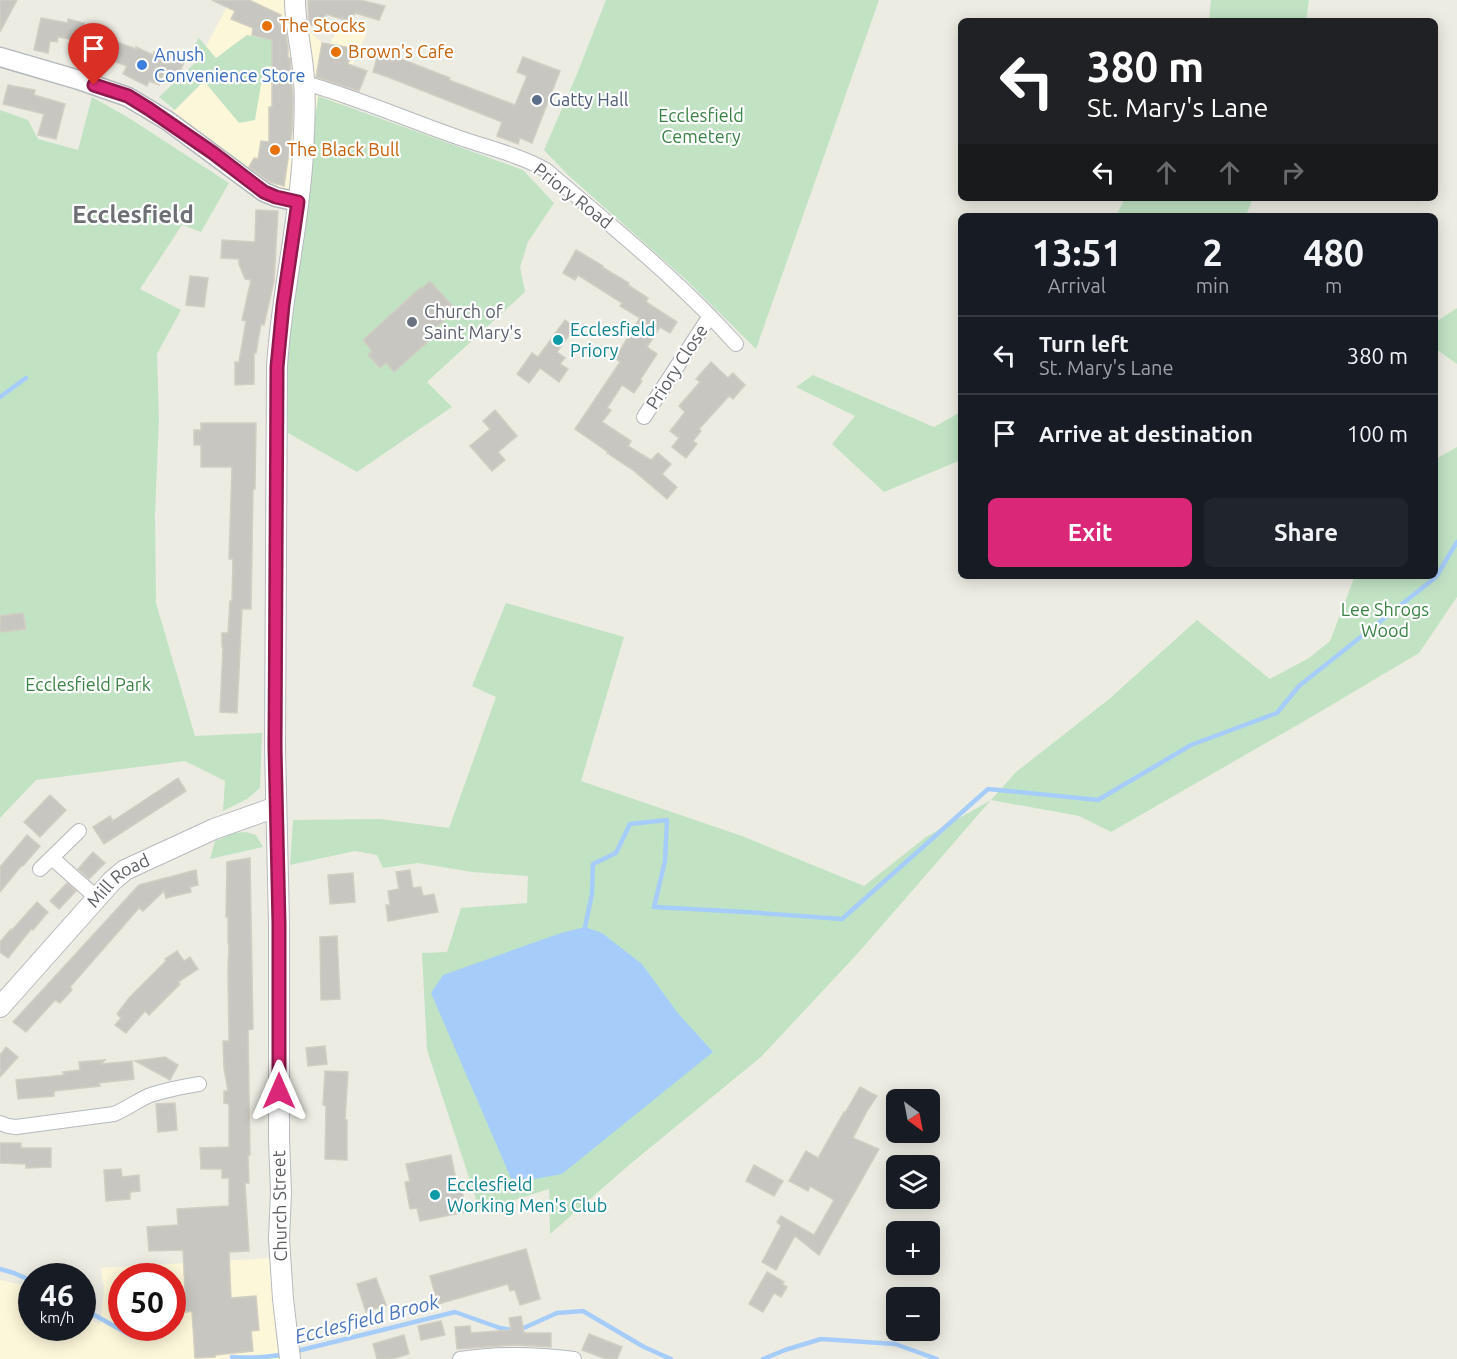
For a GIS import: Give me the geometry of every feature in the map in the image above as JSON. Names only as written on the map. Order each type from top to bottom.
[{"type":"main road","name":"Church Street","points":[[289,1350],[279,1239],[281,1192],[276,807],[277,367],[303,156],[305,83],[295,0]]},
{"type":"main road","name":"Mill Road","points":[[0,1007],[112,881],[125,870],[214,829],[276,807]]},
{"type":"street","points":[[0,57],[128,96],[168,121],[264,192],[298,202]]},
{"type":"street","name":"Priory Road","points":[[305,83],[506,153],[546,170],[650,258],[736,344]]},
{"type":"street","name":"Priory Close","points":[[644,417],[710,316]]},
{"type":"street","points":[[40,869],[79,831]]},
{"type":"street","points":[[52,858],[97,898]]},
{"type":"street","points":[[0,1123],[16,1127],[114,1114],[148,1097],[199,1084]]},
{"type":"street","points":[[460,1359],[529,1354],[574,1359]]},
{"type":"shaded area","points":[[230,0],[295,0],[297,19],[322,43],[330,44],[340,24],[367,32],[353,64],[340,104],[319,96],[304,205],[276,197],[168,121]]},
{"type":"shaded area","points":[[290,1257],[300,1359],[0,1359],[0,1280],[18,1284],[18,1341],[96,1341],[96,1323],[100,1325],[104,1289],[101,1268],[108,1268],[108,1341],[186,1341],[186,1263]]},
{"type":"green space","name":"Ecclesfield Cemetery","points":[[606,0],[879,0],[756,349],[684,278],[568,175],[544,150]]},
{"type":"green space","points":[[1211,0],[1309,0],[1306,18],[1209,18]]},
{"type":"green space","points":[[247,35],[272,40],[272,66],[264,67],[255,120],[239,123],[204,81],[175,110],[159,97],[198,60],[191,51],[199,38],[216,58]]},
{"type":"green space","points":[[318,96],[523,170],[554,203],[528,242],[520,267],[525,292],[427,382],[452,407],[357,472],[288,433],[285,346]]},
{"type":"green space","name":"Ecclesfield Park","points":[[92,97],[129,118],[229,183],[201,232],[182,225],[140,289],[181,310],[157,354],[159,419],[155,514],[156,603],[195,736],[262,733],[260,788],[247,799],[223,811],[225,781],[185,761],[36,780],[0,818],[0,110],[28,120],[38,139],[78,150]]},
{"type":"green space","points":[[1124,201],[1252,201],[1247,213],[1118,213]]},
{"type":"green space","points":[[1457,308],[1457,364],[1438,350],[1438,321]]},
{"type":"green space","points":[[813,375],[934,427],[958,414],[958,461],[884,492],[832,444],[855,416],[796,387]]},
{"type":"green space","name":"Lee Shrogs Wood","points":[[1457,447],[1457,597],[1419,653],[1111,832],[1079,816],[991,800],[1016,772],[1108,700],[1197,620],[1270,679],[1309,658],[1330,641],[1354,579],[1438,579],[1438,458]]},
{"type":"green space","points":[[506,603],[624,637],[581,781],[742,836],[864,886],[926,837],[991,800],[859,952],[761,1057],[629,1165],[550,1234],[549,1189],[480,1211],[427,1050],[422,953],[447,952],[461,908],[527,903],[528,876],[472,872],[418,863],[383,868],[377,855],[355,851],[290,865],[293,820],[380,819],[449,828],[496,697],[472,686]]},
{"type":"green space","points":[[246,832],[256,835],[263,847],[210,859],[215,841],[234,833]]},
{"type":"water","points":[[585,927],[602,933],[642,964],[677,1012],[713,1052],[562,1174],[513,1183],[431,993],[443,975],[561,933]]},
{"type":"building","points":[[0,0],[17,0],[0,32]]},
{"type":"building","points":[[212,0],[249,0],[281,15],[279,24],[285,26],[293,99],[292,131],[284,186],[270,182],[249,167],[254,158],[258,159],[261,141],[269,142],[269,107],[272,107],[272,40],[252,35],[253,28],[231,19],[235,11]]},
{"type":"building","points":[[308,0],[360,0],[385,6],[379,20],[355,13],[351,22],[326,14],[326,26],[309,25]]},
{"type":"building","points":[[41,18],[68,23],[68,19],[84,23],[83,30],[136,49],[136,47],[153,55],[154,52],[164,57],[166,52],[185,60],[176,81],[163,75],[159,85],[149,81],[147,86],[123,74],[127,66],[91,53],[94,44],[58,37],[57,42],[50,41],[48,53],[34,50]]},
{"type":"building","points":[[322,43],[353,48],[348,64],[367,71],[359,91],[316,77]]},
{"type":"building","points":[[386,53],[515,105],[527,76],[517,72],[523,57],[560,71],[532,143],[520,138],[518,144],[497,136],[502,122],[373,72],[378,54],[385,57]]},
{"type":"building","points":[[8,85],[35,90],[34,95],[65,104],[56,139],[38,135],[44,114],[3,104]]},
{"type":"building","points":[[256,210],[278,211],[274,281],[264,325],[261,324],[256,353],[254,353],[254,384],[235,385],[235,362],[239,362],[246,321],[242,320],[251,280],[245,279],[239,259],[221,258],[222,240],[255,242]]},
{"type":"building","points":[[576,250],[629,283],[628,285],[648,298],[646,302],[677,322],[670,333],[660,327],[647,347],[657,354],[640,380],[642,381],[634,393],[622,385],[607,408],[611,410],[602,422],[631,441],[628,446],[651,460],[658,453],[671,464],[662,474],[677,487],[667,499],[633,470],[575,429],[620,362],[615,358],[640,318],[620,306],[622,303],[578,275],[575,280],[563,273]]},
{"type":"building","points":[[190,276],[208,278],[204,307],[186,305]]},
{"type":"building","name":"Church of Saint Mary's","points":[[430,281],[456,310],[429,334],[432,338],[394,372],[386,363],[380,368],[368,355],[372,351],[363,340]]},
{"type":"building","name":"Ecclesfield Priory","points":[[565,320],[575,327],[557,352],[565,358],[560,364],[568,369],[559,382],[540,368],[529,383],[517,374],[532,353],[538,357]]},
{"type":"building","points":[[711,362],[728,378],[733,373],[745,385],[733,399],[729,396],[699,429],[701,431],[693,441],[697,444],[686,458],[672,447],[679,438],[670,431],[685,412],[679,406],[700,382],[696,379]]},
{"type":"building","points":[[495,410],[517,436],[498,452],[505,460],[492,471],[470,446],[490,429],[483,421]]},
{"type":"building","points":[[201,423],[256,423],[251,609],[242,609],[237,713],[220,712],[222,633],[228,633],[230,601],[232,601],[233,559],[229,559],[232,467],[201,467],[201,445],[194,445],[194,430],[201,430]]},
{"type":"building","points":[[23,613],[26,629],[0,632],[0,616]]},
{"type":"building","points":[[178,778],[186,791],[104,844],[93,827],[110,816],[113,821]]},
{"type":"building","points":[[50,795],[66,810],[40,837],[24,822]]},
{"type":"building","points":[[27,835],[40,846],[0,892],[0,867]]},
{"type":"building","points":[[93,852],[105,863],[89,879],[78,869]]},
{"type":"building","points":[[250,858],[253,1029],[248,1030],[250,1155],[248,1155],[249,1183],[245,1183],[249,1251],[229,1252],[231,1298],[256,1296],[259,1330],[251,1331],[253,1351],[195,1358],[192,1311],[186,1312],[186,1263],[184,1263],[183,1250],[149,1251],[147,1227],[178,1225],[177,1209],[229,1206],[229,1178],[222,1178],[222,1169],[201,1169],[200,1148],[229,1147],[229,1104],[224,1103],[224,1091],[228,1091],[223,1041],[229,1041],[227,862]]},
{"type":"building","points":[[196,870],[198,885],[190,887],[191,892],[166,898],[164,891],[143,911],[139,908],[70,987],[72,990],[60,1003],[55,1000],[26,1032],[13,1022],[139,885]]},
{"type":"building","points":[[410,870],[413,888],[421,887],[423,896],[434,894],[438,912],[388,921],[386,905],[390,905],[388,891],[399,889],[396,872]]},
{"type":"building","points":[[353,873],[355,902],[330,904],[328,875]]},
{"type":"building","points":[[67,883],[76,891],[59,909],[50,901]]},
{"type":"building","points":[[37,902],[48,912],[8,958],[0,952],[0,942]]},
{"type":"building","points":[[337,936],[340,999],[321,1000],[320,937]]},
{"type":"building","points":[[177,951],[184,961],[190,957],[198,969],[178,982],[180,984],[149,1015],[145,1011],[126,1033],[115,1025],[121,1018],[117,1014],[129,998],[166,961],[165,959]]},
{"type":"building","points":[[325,1046],[327,1064],[308,1066],[306,1048]]},
{"type":"building","points":[[6,1047],[18,1057],[0,1077],[0,1055]]},
{"type":"building","points":[[165,1057],[178,1065],[170,1080],[135,1061]]},
{"type":"building","points":[[105,1060],[101,1064],[132,1061],[134,1079],[99,1083],[100,1086],[54,1091],[54,1096],[18,1099],[16,1080],[64,1075],[63,1072],[80,1070],[79,1062]]},
{"type":"building","points":[[325,1071],[348,1072],[345,1120],[347,1120],[347,1160],[325,1159],[326,1106],[323,1105]]},
{"type":"building","points":[[860,1087],[877,1096],[853,1138],[879,1149],[819,1255],[795,1236],[776,1270],[762,1262],[781,1226],[777,1222],[781,1216],[814,1235],[834,1200],[810,1186],[808,1191],[789,1181],[806,1151],[818,1158]]},
{"type":"building","points":[[175,1103],[177,1130],[158,1132],[156,1104]]},
{"type":"building","points":[[0,1143],[21,1143],[21,1148],[51,1148],[51,1167],[26,1168],[26,1164],[0,1163]]},
{"type":"building","name":"Ecclesfield Working Men's Club","points":[[451,1155],[457,1185],[461,1184],[466,1212],[420,1221],[417,1208],[410,1209],[405,1182],[410,1181],[406,1164]]},
{"type":"building","points":[[754,1165],[783,1181],[774,1196],[746,1181]]},
{"type":"building","points":[[121,1169],[122,1177],[139,1175],[140,1191],[130,1192],[130,1199],[106,1201],[104,1170]]},
{"type":"building","points":[[526,1249],[540,1299],[520,1305],[515,1290],[510,1291],[508,1284],[438,1304],[430,1276]]},
{"type":"building","points":[[767,1272],[784,1282],[782,1284],[787,1287],[781,1297],[774,1293],[763,1312],[749,1304]]},
{"type":"building","points":[[376,1278],[386,1305],[366,1312],[357,1284]]},
{"type":"building","points":[[521,1316],[524,1333],[551,1333],[551,1347],[515,1345],[457,1349],[455,1327],[470,1326],[471,1333],[511,1330],[509,1318]]},
{"type":"building","points":[[441,1321],[445,1335],[421,1340],[418,1326]]},
{"type":"building","points":[[589,1334],[622,1347],[617,1359],[606,1359],[582,1350]]},
{"type":"building","points":[[404,1335],[409,1354],[392,1359],[377,1359],[373,1344]]},
{"type":"waterway","points":[[0,397],[26,378]]},
{"type":"waterway","points":[[1438,574],[1457,542]]},
{"type":"waterway","points":[[585,927],[592,894],[593,864],[616,853],[630,824],[667,820],[665,861],[654,907],[842,919],[988,789],[1098,800],[1191,745],[1277,713],[1299,686],[1433,579]]},
{"type":"waterway","name":"Ecclesfield Brook","points":[[0,1269],[18,1275]]},
{"type":"waterway","name":"Ecclesfield Brook","points":[[293,1352],[455,1312],[500,1328],[517,1331],[557,1313],[583,1311],[644,1347],[671,1359]]},
{"type":"waterway","name":"Ecclesfield Brook","points":[[96,1316],[108,1323]]},
{"type":"waterway","name":"Ecclesfield Brook","points":[[763,1359],[821,1339],[895,1344],[937,1359]]},
{"type":"waterway","name":"Ecclesfield Brook","points":[[232,1357],[285,1354]]},
{"type":"place","name":"The Stocks","points":[[267,26]]},
{"type":"place","name":"Brown's Cafe","points":[[336,52]]},
{"type":"place","name":"Anush Convenience Store","points":[[142,65]]},
{"type":"place","name":"Gatty Hall","points":[[537,100]]},
{"type":"place","name":"The Black Bull","points":[[275,150]]},
{"type":"place","name":"Church of Saint Mary's","points":[[412,322]]},
{"type":"place","name":"Ecclesfield Priory","points":[[558,340]]},
{"type":"place","name":"Ecclesfield Working Men's Club","points":[[435,1195]]},
{"type":"district","name":"Ecclesfield","points":[[133,215]]},
{"type":"route","points":[[94,85],[128,96],[149,109],[264,192],[298,202],[285,289],[277,367],[275,747],[279,924],[279,1091]]}]
